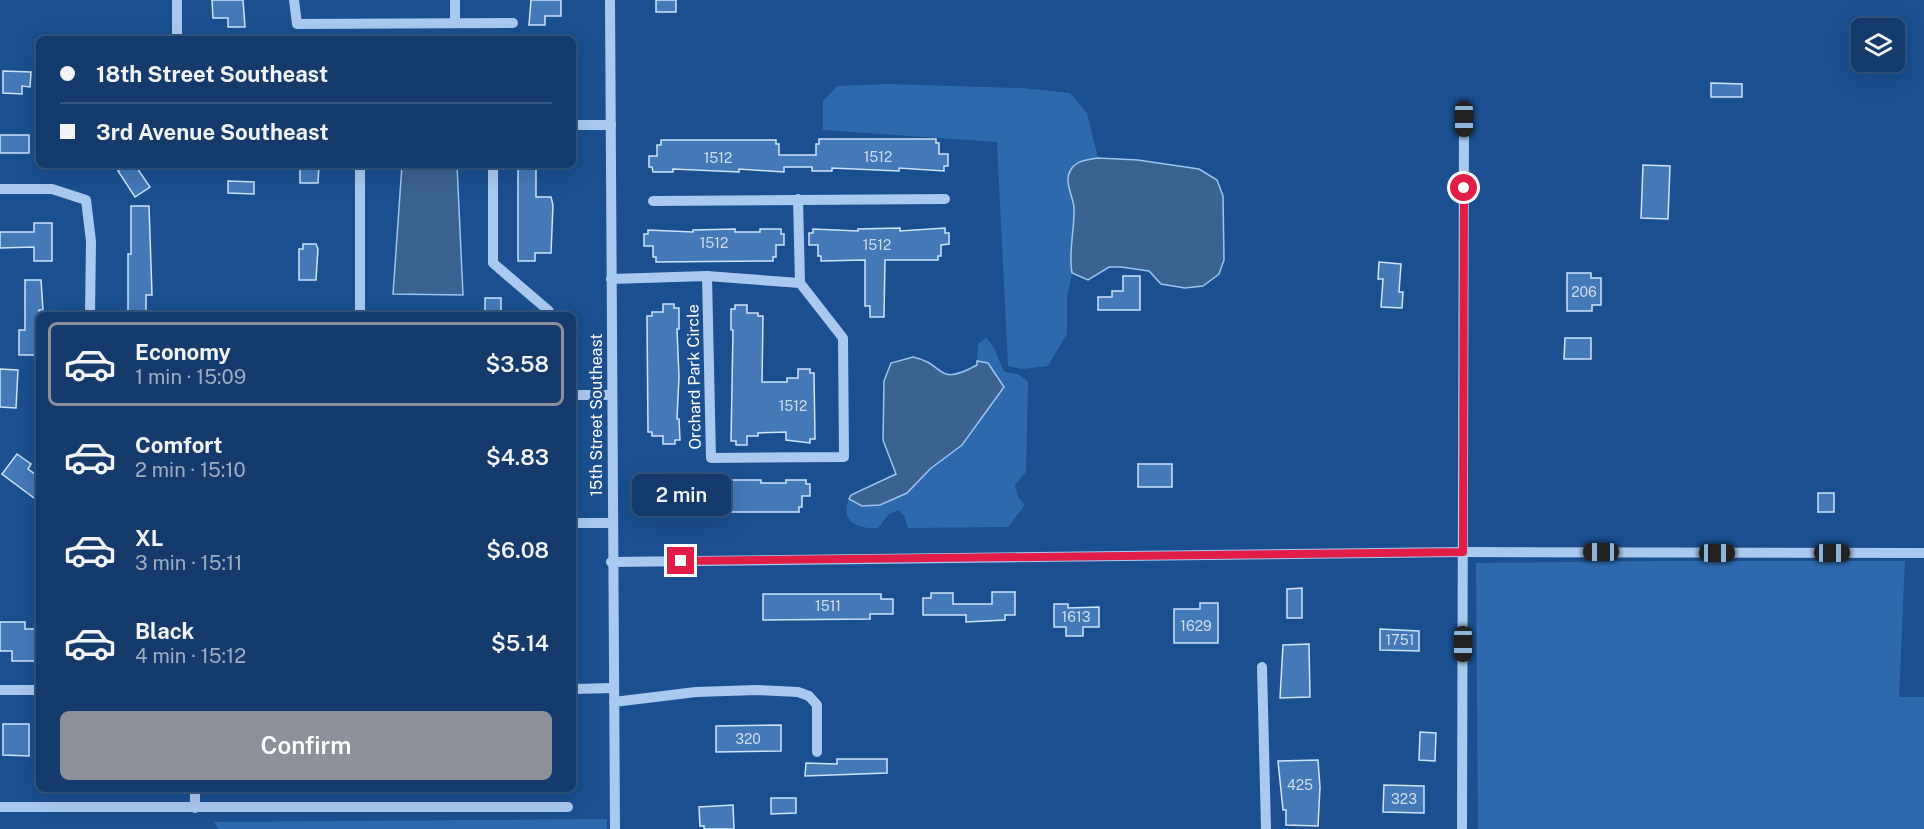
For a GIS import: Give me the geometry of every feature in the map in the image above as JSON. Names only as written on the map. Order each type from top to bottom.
[{"type":"street","points":[[177,0],[177,36]]},
{"type":"street","points":[[294,0],[297,24],[513,22]]},
{"type":"street","points":[[455,0],[455,22]]},
{"type":"street","name":"15th Street Southeast","points":[[610,0],[611,562],[615,829]]},
{"type":"street","points":[[1462,829],[1464,119]]},
{"type":"street","points":[[576,125],[611,125]]},
{"type":"street","points":[[360,168],[360,312]]},
{"type":"street","points":[[493,168],[493,263],[549,312]]},
{"type":"street","points":[[0,189],[52,189],[86,200],[91,241],[90,312]]},
{"type":"street","points":[[653,201],[945,199]]},
{"type":"street","points":[[611,279],[707,276],[800,283],[798,200]]},
{"type":"street","name":"Orchard Park Circle","points":[[707,276],[711,458],[844,456],[843,338],[800,283]]},
{"type":"street","points":[[576,395],[611,395]]},
{"type":"street","points":[[576,523],[611,523]]},
{"type":"street","points":[[611,562],[1463,552],[1924,553]]},
{"type":"street","points":[[1262,667],[1266,829]]},
{"type":"street","points":[[576,688],[614,688]]},
{"type":"street","points":[[0,690],[36,690]]},
{"type":"street","points":[[614,702],[696,692],[757,690],[798,692],[809,696],[817,705],[817,752]]},
{"type":"street","points":[[195,792],[195,808]]},
{"type":"street","points":[[0,807],[568,807]]},
{"type":"shaded area","points":[[888,84],[1022,88],[1070,93],[1087,113],[1098,158],[1080,161],[1070,185],[1074,207],[1072,273],[1067,298],[1067,334],[1048,366],[1022,369],[1008,366],[997,142],[823,130],[823,101],[837,86]]},
{"type":"shaded area","points":[[1098,158],[1138,160],[1199,169],[1217,180],[1223,196],[1224,260],[1219,274],[1203,286],[1185,288],[1161,284],[1149,271],[1121,267],[1109,267],[1088,280],[1072,273],[1074,207],[1068,175],[1072,167],[1079,163]]},
{"type":"shaded area","points":[[402,168],[457,168],[463,295],[393,294]]},
{"type":"shaded area","points":[[986,338],[992,345],[1005,372],[1018,374],[1028,382],[1026,472],[1015,485],[1018,497],[1025,505],[1008,527],[908,528],[899,510],[889,514],[878,528],[864,527],[853,522],[847,513],[849,499],[862,506],[907,493],[930,469],[988,363],[977,361],[978,344]]},
{"type":"shaded area","points":[[913,357],[924,360],[947,374],[964,372],[977,365],[977,361],[988,363],[1004,387],[962,445],[930,469],[907,493],[880,505],[862,506],[849,499],[851,495],[896,474],[883,440],[884,381],[891,363]]},
{"type":"shaded area","points":[[1905,561],[1899,697],[1924,697],[1924,829],[1478,829],[1476,563]]},
{"type":"shaded area","points":[[607,819],[607,829],[218,829],[214,822]]},
{"type":"building","points":[[212,0],[243,0],[245,27],[228,27],[228,18],[213,18]]},
{"type":"building","points":[[531,0],[561,0],[561,16],[545,16],[545,25],[529,25]]},
{"type":"building","points":[[656,0],[676,0],[676,12],[656,12]]},
{"type":"building","points":[[3,71],[31,72],[30,87],[22,86],[22,94],[3,93]]},
{"type":"building","points":[[1711,83],[1742,84],[1742,97],[1711,97]]},
{"type":"building","points":[[0,135],[29,135],[29,153],[0,153]]},
{"type":"building","points":[[819,139],[936,139],[936,143],[939,143],[939,154],[948,154],[948,166],[944,166],[944,171],[832,168],[832,171],[812,171],[812,167],[784,167],[784,172],[673,169],[673,172],[653,172],[652,167],[649,167],[649,156],[657,156],[657,145],[661,145],[661,140],[776,140],[776,144],[779,144],[779,155],[816,155],[816,144],[819,144]]},
{"type":"building","points":[[1643,165],[1670,166],[1668,219],[1641,218]]},
{"type":"building","points":[[122,168],[137,168],[150,187],[135,197],[118,171]]},
{"type":"building","points":[[300,168],[319,168],[318,183],[300,183]]},
{"type":"building","points":[[518,168],[536,168],[536,197],[551,197],[553,205],[551,253],[535,253],[535,261],[518,261]]},
{"type":"building","points":[[228,181],[254,182],[254,194],[228,193]]},
{"type":"building","points":[[131,206],[149,206],[152,295],[146,295],[146,312],[128,312],[128,254],[131,254]]},
{"type":"building","points":[[34,223],[52,223],[52,261],[34,261],[34,247],[0,248],[0,232],[34,232]]},
{"type":"building","points":[[900,228],[900,231],[945,228],[945,233],[949,233],[949,244],[941,245],[941,256],[938,256],[938,260],[885,260],[884,317],[870,317],[870,306],[865,306],[865,260],[821,261],[821,256],[818,256],[818,245],[809,245],[809,233],[813,233],[813,229],[858,231],[858,229]]},
{"type":"building","points":[[735,229],[735,232],[760,232],[760,229],[781,229],[781,234],[784,234],[784,245],[776,245],[776,257],[773,257],[773,261],[656,262],[656,257],[653,257],[653,246],[644,246],[644,234],[648,234],[648,230],[693,232],[693,230]]},
{"type":"building","points":[[303,244],[316,244],[318,249],[316,280],[299,280],[299,249],[303,249]]},
{"type":"building","points":[[1379,262],[1401,264],[1399,292],[1403,292],[1402,308],[1381,307],[1383,279],[1378,279]]},
{"type":"building","points":[[1567,273],[1591,273],[1591,278],[1601,278],[1601,305],[1592,305],[1592,311],[1567,311]]},
{"type":"building","points":[[1123,276],[1140,276],[1140,310],[1098,310],[1098,297],[1112,297],[1112,291],[1123,291]]},
{"type":"building","points":[[25,280],[41,280],[43,310],[36,312],[36,355],[19,355],[19,330],[25,330]]},
{"type":"building","points":[[485,298],[501,298],[501,312],[485,312]]},
{"type":"building","points":[[663,304],[674,304],[674,308],[679,308],[677,419],[679,419],[680,440],[675,440],[675,444],[663,444],[663,436],[652,436],[652,432],[648,432],[647,316],[652,316],[652,312],[663,312]]},
{"type":"building","points":[[735,305],[747,305],[747,313],[758,313],[758,316],[763,316],[762,382],[787,382],[787,378],[798,378],[798,369],[810,369],[810,373],[814,373],[815,439],[810,439],[810,443],[786,440],[786,432],[758,433],[758,436],[747,436],[747,445],[736,445],[736,441],[731,441],[733,330],[731,330],[731,309],[735,309]]},
{"type":"building","points":[[1565,338],[1591,338],[1591,359],[1564,359]]},
{"type":"building","points":[[0,369],[18,370],[16,408],[0,407]]},
{"type":"building","points":[[17,454],[31,464],[28,469],[36,475],[36,495],[34,498],[2,474]]},
{"type":"building","points":[[1138,464],[1172,464],[1172,487],[1138,487]]},
{"type":"building","points":[[674,480],[719,483],[719,480],[761,480],[761,483],[786,483],[786,480],[806,480],[806,484],[810,484],[810,496],[802,496],[802,507],[799,507],[799,512],[682,512],[682,508],[679,508],[679,497],[670,497],[670,485],[674,485]]},
{"type":"building","points":[[1818,493],[1834,493],[1834,512],[1818,512]]},
{"type":"building","points":[[1302,588],[1302,618],[1287,618],[1287,589]]},
{"type":"building","points":[[992,592],[1015,592],[1015,615],[1005,615],[1005,620],[966,622],[966,615],[923,615],[923,598],[931,598],[931,593],[953,593],[953,604],[992,604]]},
{"type":"building","points":[[763,594],[881,594],[881,599],[893,599],[893,614],[870,614],[870,619],[763,620]]},
{"type":"building","points":[[1200,603],[1218,603],[1218,643],[1174,643],[1174,609],[1200,609]]},
{"type":"building","points":[[1054,604],[1068,604],[1068,608],[1099,607],[1099,627],[1083,627],[1083,636],[1066,636],[1066,627],[1054,627]]},
{"type":"building","points":[[0,622],[25,622],[25,629],[36,629],[36,661],[12,661],[12,651],[0,651]]},
{"type":"building","points":[[1380,629],[1419,631],[1419,651],[1380,650]]},
{"type":"building","points":[[1309,644],[1310,697],[1280,698],[1283,645]]},
{"type":"building","points":[[3,724],[29,724],[29,756],[3,755]]},
{"type":"building","points":[[781,725],[781,751],[716,752],[716,726]]},
{"type":"building","points":[[1420,732],[1436,733],[1435,761],[1419,760]]},
{"type":"building","points":[[837,759],[887,759],[887,773],[805,776],[806,763],[837,764]]},
{"type":"building","points":[[1318,760],[1320,787],[1318,826],[1286,825],[1286,810],[1283,810],[1278,761]]},
{"type":"building","points":[[1384,785],[1424,786],[1424,813],[1383,812]]},
{"type":"building","points":[[771,798],[796,798],[796,813],[771,814]]},
{"type":"building","points":[[733,805],[734,829],[704,829],[704,826],[700,826],[699,807]]},
{"type":"route","points":[[681,561],[1463,552],[1464,188]]}]
